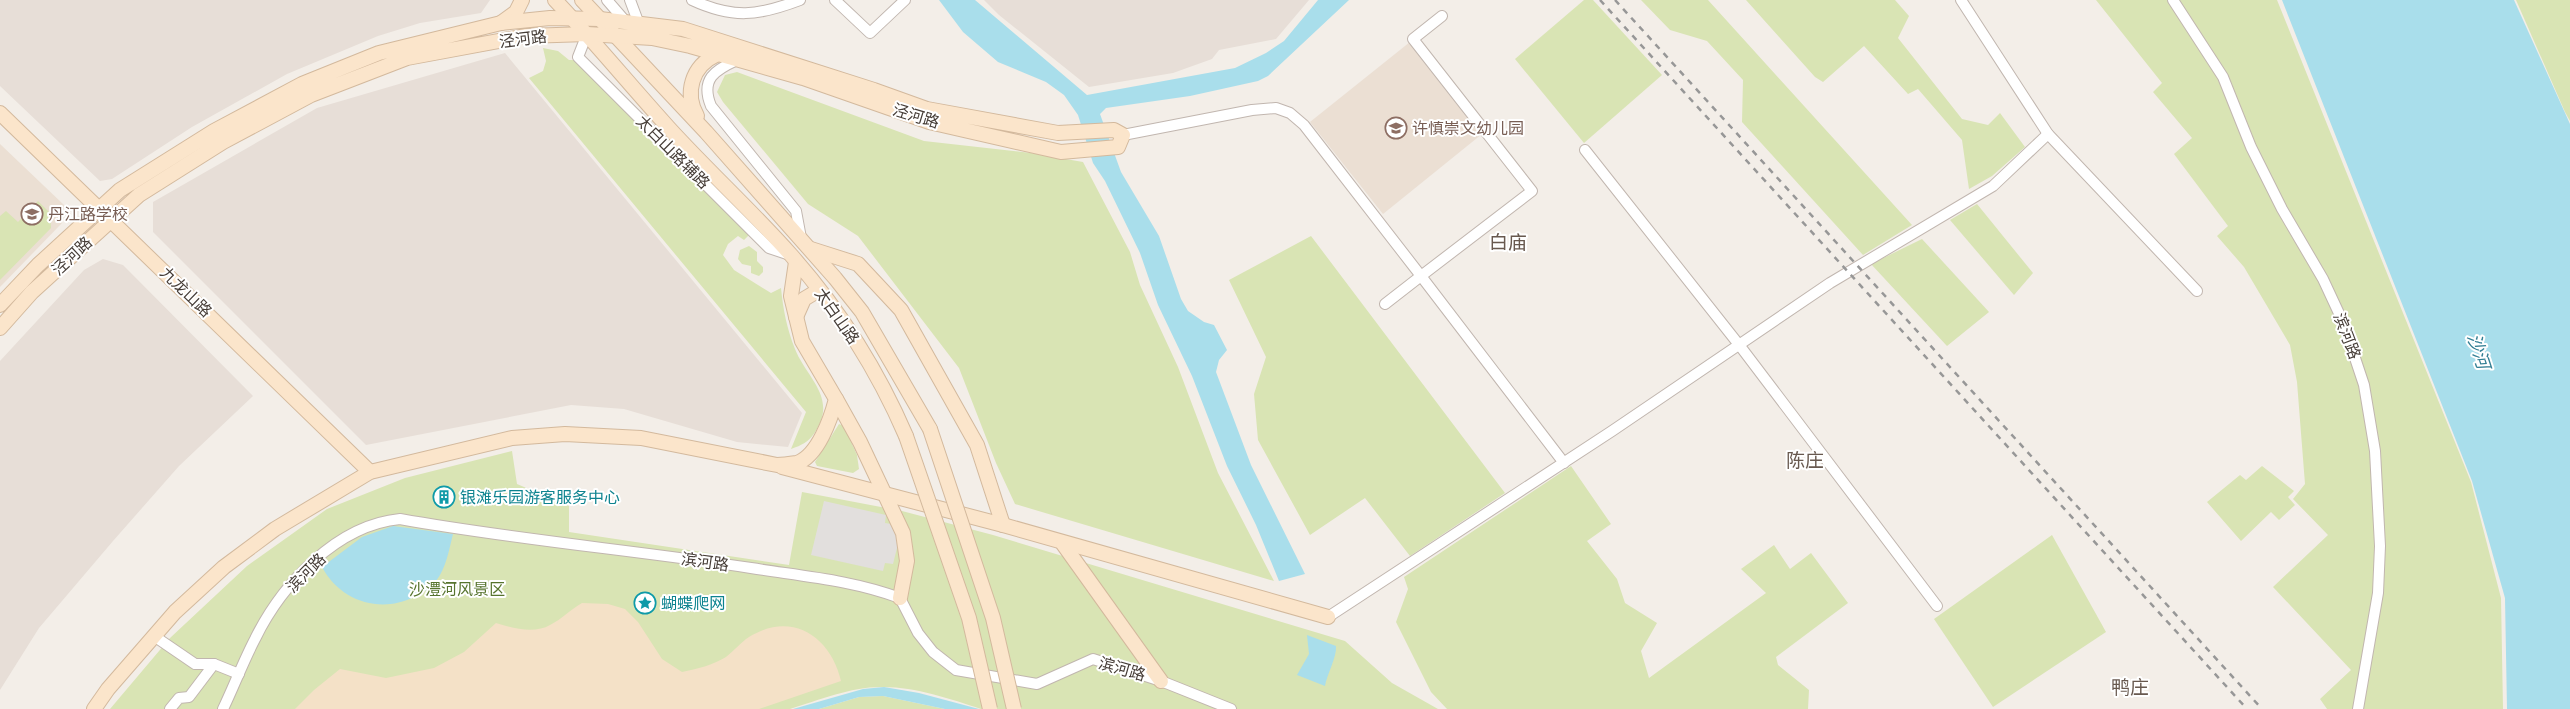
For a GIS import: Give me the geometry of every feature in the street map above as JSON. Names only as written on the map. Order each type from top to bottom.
[{"type":"street","points":[[500,23],[516,12],[522,0]]},
{"type":"street","name":"太白山路","points":[[555,0],[668,126],[794,258],[820,290],[859,346],[897,414],[906,436],[969,618],[990,709]]},
{"type":"street","name":"太白山路","points":[[582,0],[618,36],[806,243],[862,312],[930,429],[993,618],[1014,709]]},
{"type":"street","points":[[606,0],[632,23]]},
{"type":"street","points":[[630,0],[632,23]]},
{"type":"street","points":[[692,0],[715,11],[745,15],[772,11],[800,0]]},
{"type":"street","points":[[835,0],[870,33],[905,0]]},
{"type":"street","points":[[1961,0],[2048,134],[2197,291]]},
{"type":"street","name":"滨河路","points":[[2173,0],[2223,77],[2251,147],[2282,209],[2323,279],[2343,322],[2364,385],[2375,451],[2380,546],[2378,593],[2358,709]]},
{"type":"street","points":[[1386,304],[1532,191],[1413,39],[1442,16]]},
{"type":"street","name":"泾河路","points":[[0,306],[38,265],[99,207],[120,190],[214,131],[302,84],[379,53],[500,23],[550,18],[572,18],[600,19],[683,29],[874,90],[927,109],[1058,133],[1118,137]]},
{"type":"street","name":"泾河路","points":[[0,328],[32,292],[139,195],[223,142],[311,95],[398,61],[526,36],[587,34],[652,38],[803,78],[929,122],[1061,152],[1118,137]]},
{"type":"street","name":"太白山路辅路","points":[[587,34],[578,57],[769,248],[794,258]]},
{"type":"street","points":[[706,132],[690,104],[689,89],[703,61],[716,55]]},
{"type":"street","points":[[737,60],[717,69],[708,83],[707,95],[711,106],[796,211],[806,243],[858,264],[901,310],[977,445],[1003,525]]},
{"type":"street","points":[[1118,137],[1252,110],[1276,108],[1290,113],[1304,125],[1564,463]]},
{"type":"street","name":"九龙山路","points":[[0,112],[370,472]]},
{"type":"street","points":[[94,709],[108,689],[175,612],[224,567],[275,529],[370,472],[512,438],[565,434],[641,438],[776,466],[1003,525],[1063,544],[1328,617],[1740,346],[1830,283],[1993,186],[2048,134]]},
{"type":"street","points":[[1585,150],[1740,346],[1937,606]]},
{"type":"street","points":[[794,258],[791,296],[802,342],[860,442],[884,493],[898,532],[907,561],[900,598]]},
{"type":"street","points":[[796,317],[804,299],[820,290]]},
{"type":"street","points":[[776,466],[798,462],[810,453],[829,424],[836,399]]},
{"type":"street","name":"滨河路","points":[[223,709],[259,632],[296,579],[319,557],[341,541],[382,521],[400,519],[564,545],[702,560],[871,587],[900,598],[918,633],[933,652],[956,670],[1037,684],[1093,659],[1161,681],[1231,709]]},
{"type":"street","points":[[1063,544],[1161,681]]},
{"type":"street","points":[[154,636],[195,664],[214,664],[239,674]]},
{"type":"street","points":[[170,709],[179,698],[189,697],[214,664]]},
{"type":"shaded area","points":[[0,0],[490,0],[481,13],[420,23],[378,36],[287,74],[192,127],[112,179],[100,181],[0,86]]},
{"type":"shaded area","points":[[984,0],[1309,0],[1276,39],[1219,50],[1212,59],[1173,73],[1089,87],[999,15]]},
{"type":"shaded area","name":"许慎崇文幼儿园","points":[[1410,42],[1482,134],[1383,214],[1310,122]]},
{"type":"shaded area","points":[[505,53],[802,413],[788,447],[737,442],[624,409],[571,405],[366,445],[153,232],[153,202],[317,108]]},
{"type":"shaded area","name":"丹江路学校","points":[[0,144],[64,205],[62,223],[0,287]]},
{"type":"shaded area","points":[[103,259],[123,265],[253,396],[179,466],[113,541],[39,628],[0,690],[0,361],[84,270]]},
{"type":"shaded area","points":[[824,501],[886,515],[885,523],[897,525],[898,544],[893,564],[885,563],[883,571],[811,555]]},
{"type":"green space","points":[[1584,0],[1593,0],[1662,75],[1584,143],[1515,59]]},
{"type":"green space","points":[[1641,0],[1708,0],[1912,225],[1863,255],[1742,122],[1743,80],[1707,41],[1670,30]]},
{"type":"green space","points":[[1746,0],[1895,0],[1909,16],[1898,38],[1962,119],[1988,125],[2000,113],[2025,147],[1992,176],[1969,189],[1962,140],[1918,89],[1908,94],[1864,46],[1823,82],[1815,77]]},
{"type":"green space","points":[[2096,0],[2277,0],[2471,482],[2501,598],[2503,709],[2327,709],[2320,699],[2351,670],[2273,587],[2328,535],[2293,499],[2305,484],[2297,382],[2290,345],[2244,267],[2217,236],[2228,226],[2174,154],[2192,138],[2153,92],[2162,83]]},
{"type":"green space","points":[[2516,0],[2570,0],[2570,121],[2565,112]]},
{"type":"green space","points":[[543,48],[558,51],[569,60],[576,60],[751,233],[744,240],[738,236],[728,244],[723,255],[734,270],[771,293],[781,288],[792,341],[821,395],[823,404],[823,414],[819,425],[814,434],[805,443],[791,449],[806,412],[529,78],[543,71],[546,61]]},
{"type":"green space","points":[[737,72],[924,141],[1031,153],[1083,162],[1130,252],[1140,285],[1178,367],[1218,473],[1274,581],[1015,504],[996,463],[959,368],[858,236],[808,204],[723,102],[717,92],[725,75]]},
{"type":"green space","points":[[38,201],[50,213],[51,228],[0,280],[0,216],[6,211],[18,222]]},
{"type":"green space","points":[[1977,204],[2033,273],[2014,295],[1950,220]]},
{"type":"green space","points":[[1311,236],[1505,493],[1410,556],[1365,498],[1310,535],[1258,440],[1254,394],[1266,357],[1229,280]]},
{"type":"green space","points":[[1922,239],[1989,312],[1947,346],[1871,264]]},
{"type":"green space","points":[[749,246],[757,252],[757,261],[763,267],[763,272],[759,276],[751,273],[751,266],[742,264],[738,259],[740,250]]},
{"type":"green space","points":[[839,424],[844,426],[857,455],[859,469],[853,473],[817,466],[815,462]]},
{"type":"green space","name":"沙澧河风景区","points":[[512,451],[517,484],[569,506],[569,532],[789,565],[802,492],[902,511],[993,535],[1345,641],[1392,683],[1438,709],[981,709],[920,691],[872,687],[848,691],[790,709],[110,709],[170,638],[247,566],[327,509],[405,478]]},
{"type":"green space","points":[[1571,466],[1611,524],[1587,541],[1617,579],[1625,603],[1657,623],[1641,651],[1649,678],[1766,593],[1741,569],[1774,545],[1790,569],[1811,553],[1848,603],[1776,657],[1778,665],[1809,690],[1808,709],[1447,709],[1431,692],[1396,622],[1408,589],[1404,577]]},
{"type":"green space","points":[[2262,466],[2294,491],[2288,497],[2295,505],[2279,520],[2271,512],[2241,541],[2207,502],[2240,475],[2246,480]]},
{"type":"green space","points":[[2052,535],[2106,632],[1993,707],[1934,619]]},
{"type":"green space","points":[[883,696],[945,709],[819,709],[859,697]]},
{"type":"sand","points":[[582,603],[608,604],[625,609],[638,622],[662,659],[682,672],[721,660],[746,639],[765,629],[780,626],[794,627],[807,632],[819,641],[836,665],[841,681],[759,709],[295,709],[314,690],[340,669],[386,678],[434,668],[464,652],[496,623],[530,630],[544,628]]},
{"type":"water","points":[[939,0],[975,0],[1087,95],[1235,68],[1266,53],[1284,41],[1318,0],[1349,0],[1268,76],[1258,81],[1190,96],[1106,108],[1100,114],[1121,172],[1159,236],[1181,299],[1188,311],[1204,322],[1214,325],[1227,350],[1219,360],[1216,372],[1251,465],[1305,574],[1279,581],[1256,525],[1227,466],[1192,376],[1158,305],[1140,253],[1105,181],[1093,163],[1078,115],[1064,95],[1046,82],[998,62],[963,32]]},
{"type":"water","name":"沙河","points":[[2282,0],[2514,0],[2570,124],[2570,709],[2507,709],[2505,598],[2472,481]]},
{"type":"water","points":[[393,526],[453,534],[445,565],[434,584],[414,597],[401,602],[375,604],[350,596],[330,579],[322,567],[362,537]]},
{"type":"water","points":[[1307,635],[1336,646],[1325,686],[1297,675],[1309,654]]},
{"type":"water","points":[[884,687],[919,693],[979,709],[945,709],[883,696],[859,697],[819,709],[793,709],[863,689]]},
{"type":"railway","points":[[1600,0],[2247,709]]},
{"type":"railway","points":[[1615,0],[2262,709]]},
{"type":"place","name":"许慎崇文幼儿园","points":[[1396,128]]},
{"type":"place","name":"丹江路学校","points":[[32,214]]},
{"type":"place","name":"银滩乐园游客服务中心","points":[[444,497]]},
{"type":"place","name":"蝴蝶爬网","points":[[645,603]]},
{"type":"district","name":"白庙","points":[[1508,242]]},
{"type":"district","name":"陈庄","points":[[1805,460]]},
{"type":"district","name":"鸭庄","points":[[2130,687]]}]
